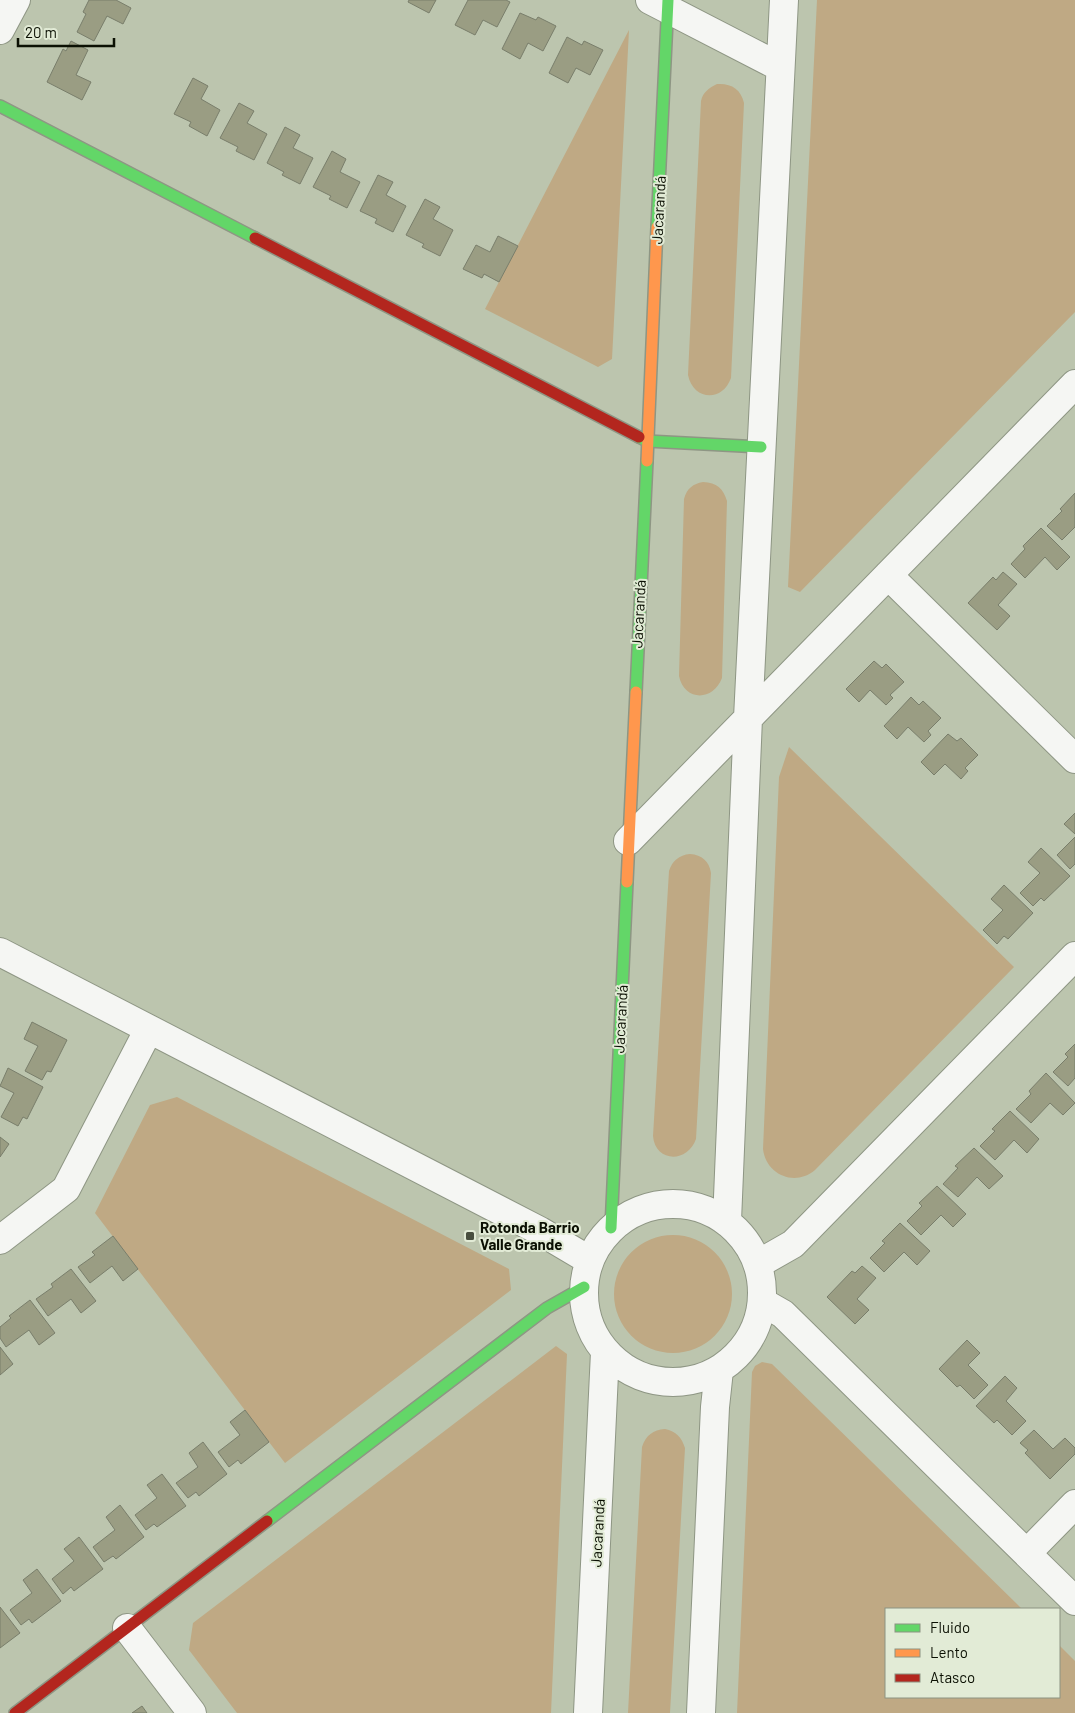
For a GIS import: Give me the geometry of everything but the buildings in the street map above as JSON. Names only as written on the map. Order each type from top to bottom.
[{"type":"street","points":[[0,30],[16,0]]},
{"type":"street","points":[[727,1221],[748,718],[784,0]]},
{"type":"street","points":[[662,3],[780,67]]},
{"type":"street","name":"Jacarandá","points":[[611,1228],[647,441],[662,3]]},
{"type":"street","points":[[0,106],[647,441],[762,447]]},
{"type":"street","points":[[628,841],[1075,384]]},
{"type":"street","points":[[888,575],[1075,758]]},
{"type":"street","points":[[0,952],[540,1231],[589,1260]]},
{"type":"street","points":[[758,1264],[793,1244],[1075,956]]},
{"type":"street","points":[[0,1240],[66,1189],[149,1029]]},
{"type":"street","points":[[680,1203],[705,1209],[727,1221],[740,1233],[750,1247],[758,1264],[762,1283],[762,1302],[757,1322],[748,1341],[735,1357],[719,1370],[695,1380],[671,1383],[646,1379],[624,1369],[605,1352],[592,1333],[585,1310],[584,1286],[589,1260],[602,1238],[611,1228],[632,1214],[655,1205],[680,1203]]},
{"type":"street","points":[[15,1713],[547,1308],[584,1286]]},
{"type":"street","points":[[762,1302],[782,1314],[1075,1600]]},
{"type":"street","name":"Jacarandá","points":[[588,1713],[605,1352]]},
{"type":"street","points":[[701,1713],[715,1407],[719,1370]]},
{"type":"street","points":[[1027,1553],[1075,1504]]},
{"type":"street","points":[[127,1628],[192,1713]]},
{"type":"shaded area","points":[[817,0],[1075,0],[1075,312],[800,592],[788,587]]},
{"type":"shaded area","points":[[629,30],[612,359],[598,367],[485,309]]},
{"type":"shaded area","points":[[717,84],[735,88],[743,98],[744,103],[731,378],[721,392],[715,395],[708,395],[701,394],[696,390],[688,375],[701,101],[703,95]]},
{"type":"shaded area","points":[[703,482],[719,487],[727,501],[722,678],[718,686],[712,691],[706,695],[699,695],[692,694],[687,690],[679,676],[684,499],[691,487]]},
{"type":"shaded area","points":[[789,747],[1014,967],[815,1170],[799,1178],[783,1176],[775,1172],[765,1158],[763,1149],[779,777]]},
{"type":"shaded area","points":[[690,854],[704,859],[709,865],[711,873],[696,1139],[686,1153],[672,1157],[659,1151],[653,1136],[669,871],[676,859]]},
{"type":"shaded area","points":[[177,1097],[509,1269],[511,1290],[285,1463],[95,1213],[150,1105]]},
{"type":"shaded area","points":[[673,1235],[696,1239],[715,1252],[728,1271],[732,1294],[728,1317],[715,1336],[696,1349],[673,1353],[650,1349],[631,1336],[618,1317],[614,1294],[618,1271],[631,1252],[650,1239]]},
{"type":"shaded area","points":[[556,1346],[567,1354],[551,1713],[237,1713],[189,1650],[193,1623]]},
{"type":"shaded area","points":[[762,1362],[772,1364],[1021,1608],[885,1608],[885,1698],[1060,1698],[1060,1646],[1075,1661],[1075,1713],[737,1713],[752,1372],[755,1366]]},
{"type":"shaded area","points":[[665,1429],[678,1435],[685,1448],[670,1713],[628,1713],[642,1447],[650,1434]]},
{"type":"traffic: fast","points":[[657,227],[668,0]]},
{"type":"traffic: fast","points":[[0,106],[255,238]]},
{"type":"traffic: fast","points":[[639,437],[647,441],[761,447]]},
{"type":"traffic: fast","points":[[636,692],[647,461]]},
{"type":"traffic: fast","points":[[611,1228],[627,882]]},
{"type":"traffic: fast","points":[[267,1521],[547,1308],[584,1287]]},
{"type":"traffic: slow","points":[[647,461],[657,227]]},
{"type":"traffic: slow","points":[[627,882],[636,692]]},
{"type":"traffic: jam","points":[[255,238],[639,437]]},
{"type":"traffic: jam","points":[[15,1713],[267,1521]]},
{"type":"place","name":"Rotonda Barrio Valle Grande","points":[[470,1236]]}]
